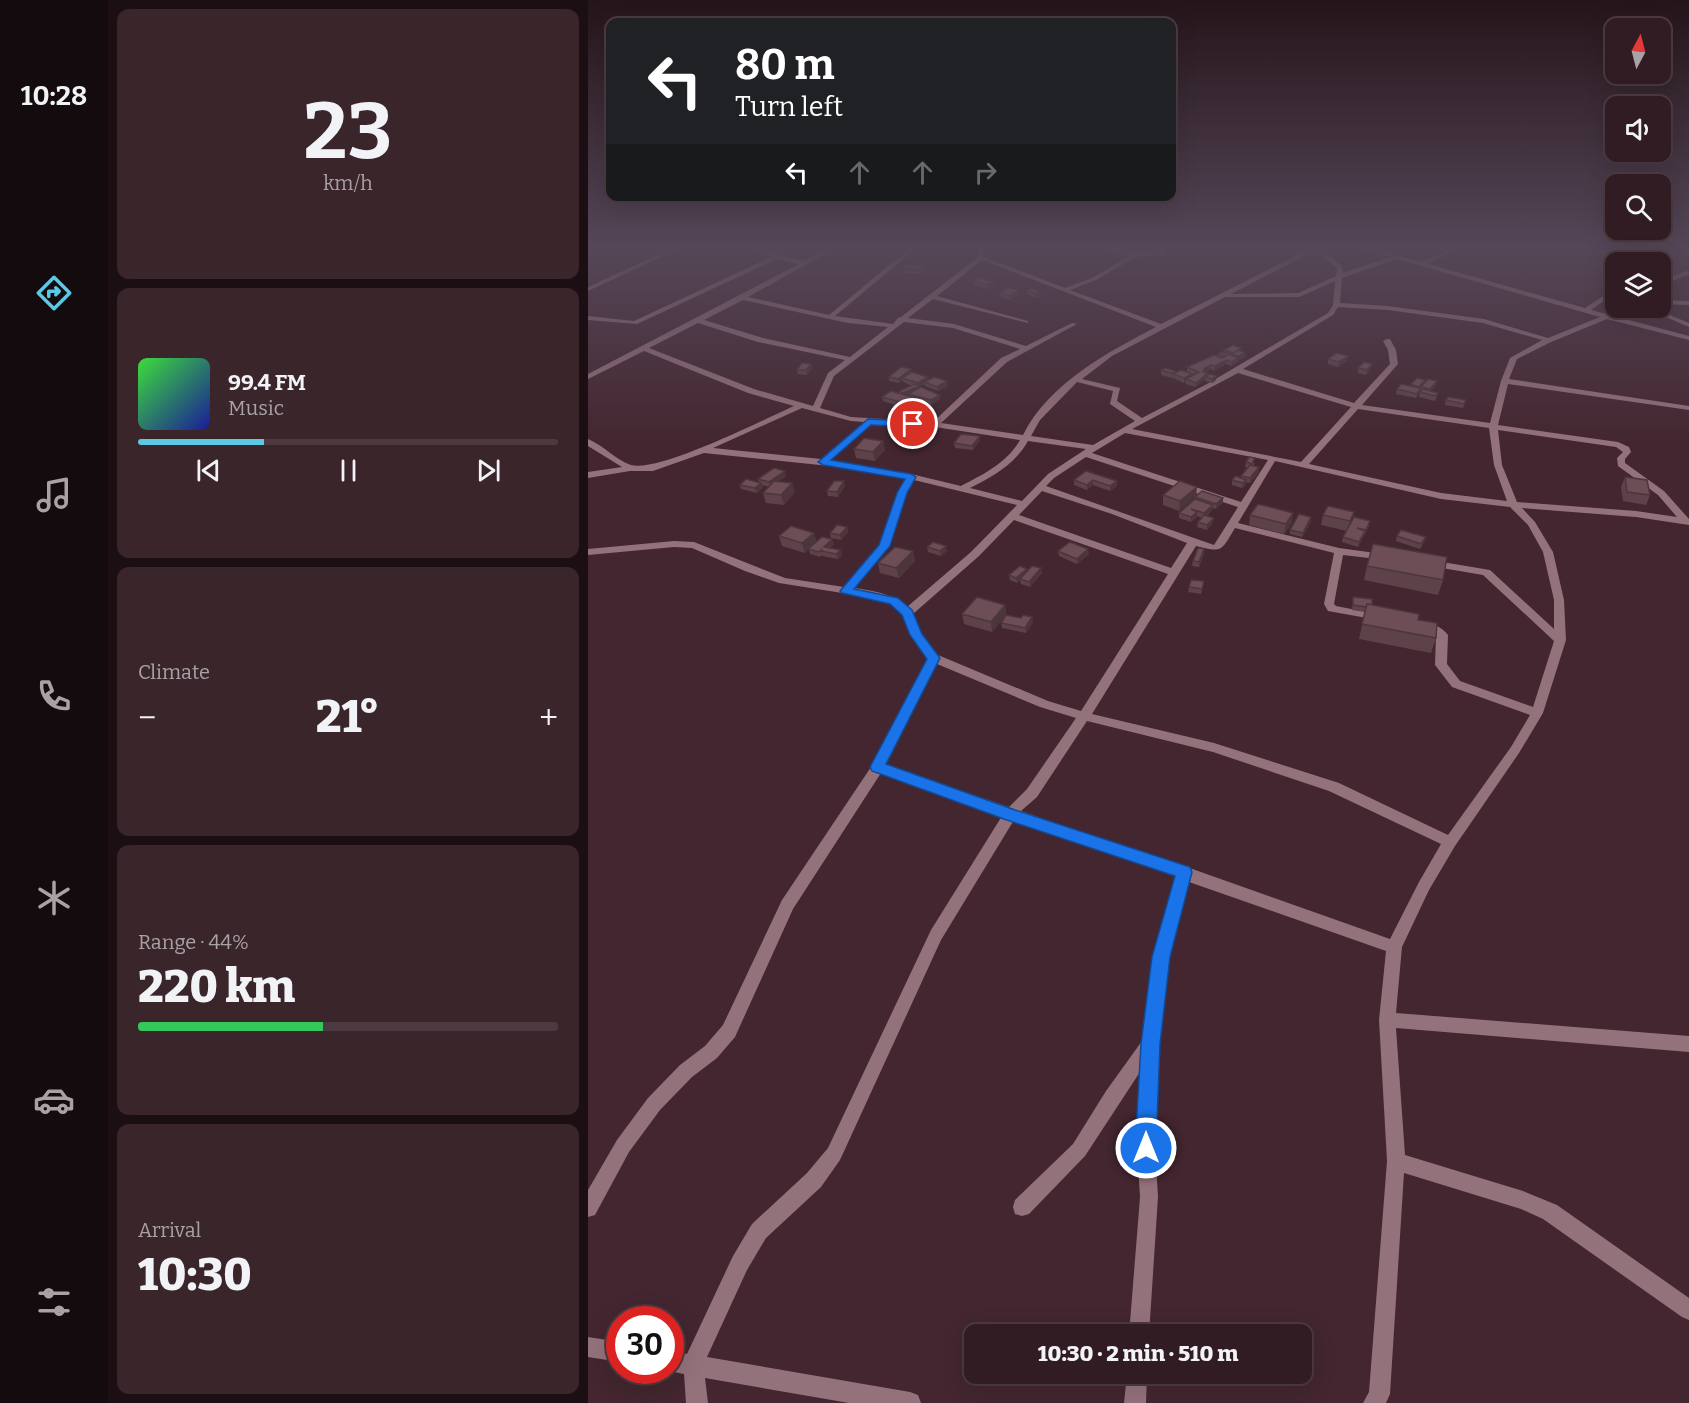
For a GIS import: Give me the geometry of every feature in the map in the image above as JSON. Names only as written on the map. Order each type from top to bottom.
[{"type":"street","points":[[589,319],[635,322],[656,312]]},
{"type":"street","points":[[588,377],[715,312]]},
{"type":"street","points":[[809,312],[896,326]]},
{"type":"street","points":[[830,317],[835,312]]},
{"type":"street","points":[[815,409],[831,375],[911,312]]},
{"type":"street","points":[[991,312],[1026,322]]},
{"type":"street","points":[[1124,312],[1162,327]]},
{"type":"street","points":[[962,489],[987,476],[1012,457],[1036,419],[1077,380],[1109,354],[1191,312]]},
{"type":"street","points":[[907,613],[975,554],[1051,476],[1124,430],[1238,370],[1332,312]]},
{"type":"street","points":[[1421,312],[1484,321],[1548,340]]},
{"type":"street","points":[[1593,312],[1605,317]]},
{"type":"street","points":[[1374,1403],[1379,1394],[1396,1161],[1387,1020],[1394,946],[1424,886],[1450,842],[1515,750],[1537,713],[1560,640],[1559,600],[1548,552],[1532,524],[1514,505],[1498,465],[1493,427],[1504,381],[1514,358],[1548,340],[1605,317]]},
{"type":"street","points":[[875,322],[904,318],[954,326],[1026,348]]},
{"type":"street","points":[[1609,318],[1687,338],[1689,327],[1670,318]]},
{"type":"street","points":[[699,321],[761,340],[850,359]]},
{"type":"street","points":[[935,425],[991,370],[1026,348],[1074,324]]},
{"type":"street","points":[[1303,465],[1394,364],[1392,350],[1387,341]]},
{"type":"street","points":[[644,349],[751,391],[815,409],[868,422],[935,425],[1026,437],[1089,451],[1243,506]]},
{"type":"street","points":[[1238,370],[1355,406],[1587,440],[1626,448],[1627,452],[1621,458],[1621,464],[1661,493],[1687,521]]},
{"type":"street","points":[[588,371],[599,371]]},
{"type":"street","points":[[1077,380],[1118,390],[1113,402],[1141,421]]},
{"type":"street","points":[[1504,381],[1689,408]]},
{"type":"street","points":[[588,475],[630,468],[653,468],[703,450],[802,405]]},
{"type":"street","points":[[823,462],[868,422]]},
{"type":"street","points":[[1124,430],[1273,458],[1441,496],[1514,505],[1636,514],[1687,521]]},
{"type":"street","points":[[588,442],[630,468]]},
{"type":"street","points":[[703,450],[823,462],[911,477],[1023,504]]},
{"type":"street","points":[[1040,487],[1115,512],[1192,542],[1217,548],[1273,458]]},
{"type":"street","points":[[846,591],[885,546],[902,493],[911,477]]},
{"type":"street","points":[[1013,516],[1172,573]]},
{"type":"street","points":[[1232,524],[1339,551],[1397,559]]},
{"type":"street","points":[[696,1403],[693,1364],[740,1263],[759,1231],[814,1180],[834,1154],[936,936],[1010,814],[1032,793],[1084,716],[1192,542]]},
{"type":"street","points":[[588,552],[674,544],[694,545],[783,581],[894,601],[907,613],[916,635],[934,658],[1044,704],[1214,748],[1334,787],[1450,842]]},
{"type":"street","points":[[1339,551],[1329,604],[1332,609],[1429,626],[1442,635],[1441,665],[1456,684],[1537,713]]},
{"type":"street","points":[[1421,562],[1486,572],[1560,640]]},
{"type":"street","points":[[588,1208],[623,1146],[654,1104],[686,1071],[711,1052],[729,1031],[787,905],[878,767],[934,658]]},
{"type":"street","points":[[878,767],[1394,946]]},
{"type":"street","points":[[1140,1324],[1149,1197],[1145,1131],[1150,1044],[1161,957],[1184,872]]},
{"type":"street","points":[[1387,1020],[1689,1044]]},
{"type":"street","points":[[1022,1207],[1079,1150],[1112,1097],[1150,1044]]},
{"type":"street","points":[[1396,1161],[1523,1200],[1550,1212],[1689,1310]]},
{"type":"street","points":[[588,1347],[606,1350]]},
{"type":"street","points":[[684,1363],[910,1403]]},
{"type":"street","points":[[1135,1403],[1136,1384]]},
{"type":"building","points":[[1233,345],[1241,348],[1235,352],[1239,350],[1245,353],[1239,356],[1224,350]]},
{"type":"building","points":[[1222,352],[1239,358],[1204,369],[1203,372],[1208,373],[1196,383],[1186,379],[1199,372],[1187,367],[1214,355],[1222,358],[1226,356],[1218,354]]},
{"type":"building","points":[[1337,353],[1348,356],[1339,362],[1328,359]]},
{"type":"building","points":[[1364,362],[1372,364],[1367,370],[1358,368]]},
{"type":"building","points":[[802,363],[811,364],[806,370],[797,370]]},
{"type":"building","points":[[901,367],[911,369],[898,379],[889,377]]},
{"type":"building","points":[[1165,368],[1175,371],[1172,373],[1161,370]]},
{"type":"building","points":[[1181,370],[1192,374],[1184,378],[1173,374]]},
{"type":"building","points":[[912,372],[928,377],[918,383],[902,378]]},
{"type":"building","points":[[1210,374],[1217,376],[1212,379],[1205,376]]},
{"type":"building","points":[[934,377],[947,381],[937,387],[924,382]]},
{"type":"building","points":[[1417,378],[1425,380],[1419,387],[1411,384]]},
{"type":"building","points":[[1428,379],[1437,381],[1430,389],[1421,387]]},
{"type":"building","points":[[915,384],[919,386],[903,393],[899,391]]},
{"type":"building","points":[[1401,384],[1420,388],[1417,394],[1397,389]]},
{"type":"building","points":[[921,387],[940,395],[931,400],[908,394]]},
{"type":"building","points":[[1423,389],[1438,393],[1436,396],[1420,392]]},
{"type":"building","points":[[891,391],[919,399],[911,405],[882,397]]},
{"type":"building","points":[[1448,397],[1466,400],[1464,404],[1446,400]]},
{"type":"building","points":[[961,434],[980,436],[972,446],[954,443]]},
{"type":"building","points":[[864,438],[883,441],[873,452],[854,449]]},
{"type":"building","points":[[1249,457],[1255,458],[1252,464],[1246,462]]},
{"type":"building","points":[[1250,465],[1259,467],[1250,478],[1241,476]]},
{"type":"building","points":[[774,468],[785,471],[769,482],[758,479]]},
{"type":"building","points":[[1086,471],[1117,481],[1110,486],[1093,480],[1087,485],[1074,480]]},
{"type":"building","points":[[1236,476],[1246,480],[1243,483],[1232,480]]},
{"type":"building","points":[[1625,477],[1647,480],[1650,495],[1627,492]]},
{"type":"building","points":[[746,479],[761,483],[755,488],[740,485]]},
{"type":"building","points":[[774,481],[792,483],[781,495],[763,493]]},
{"type":"building","points":[[834,481],[844,481],[837,492],[827,491]]},
{"type":"building","points":[[1180,481],[1197,487],[1180,501],[1163,495]]},
{"type":"building","points":[[1202,491],[1223,498],[1216,504],[1195,497]]},
{"type":"building","points":[[1195,499],[1213,505],[1204,513],[1191,509],[1197,512],[1191,517],[1179,513]]},
{"type":"building","points":[[1258,504],[1293,513],[1286,524],[1250,515]]},
{"type":"building","points":[[1328,506],[1354,512],[1350,521],[1323,515]]},
{"type":"building","points":[[1299,514],[1311,517],[1303,533],[1290,530]]},
{"type":"building","points":[[1204,515],[1214,518],[1207,525],[1198,522]]},
{"type":"building","points":[[1354,517],[1370,521],[1366,530],[1357,528],[1365,531],[1359,542],[1343,537]]},
{"type":"building","points":[[837,525],[847,527],[840,535],[830,533]]},
{"type":"building","points":[[791,526],[814,533],[802,543],[779,536]]},
{"type":"building","points":[[1401,530],[1426,537],[1421,544],[1397,536]]},
{"type":"building","points":[[822,537],[832,539],[824,547],[841,550],[836,554],[821,551],[822,549],[819,552],[808,549]]},
{"type":"building","points":[[933,542],[946,546],[940,551],[927,547]]},
{"type":"building","points":[[1070,542],[1088,549],[1077,559],[1058,551]]},
{"type":"building","points":[[1373,544],[1447,557],[1443,580],[1367,566]]},
{"type":"building","points":[[895,547],[913,551],[896,568],[878,563]]},
{"type":"building","points":[[1198,548],[1204,549],[1199,562],[1193,561]]},
{"type":"building","points":[[1020,566],[1027,569],[1016,578],[1009,575]]},
{"type":"building","points":[[1032,566],[1041,568],[1029,582],[1020,579]]},
{"type":"building","points":[[1191,580],[1204,581],[1202,589],[1189,587]]},
{"type":"building","points":[[977,597],[1005,605],[991,622],[962,614]]},
{"type":"building","points":[[1353,597],[1372,599],[1372,605],[1367,604],[1366,607],[1353,605]]},
{"type":"building","points":[[1367,604],[1419,614],[1418,620],[1437,623],[1436,638],[1362,624]]},
{"type":"building","points":[[1006,615],[1021,618],[1023,615],[1032,617],[1025,628],[1001,623]]},
{"type":"route","points":[[913,424],[868,422],[823,462],[911,477],[902,493],[895,521],[885,546],[846,591],[876,595],[894,601],[907,613],[916,635],[934,658],[878,767],[1184,872],[1161,957],[1150,1044],[1146,1148]]}]
